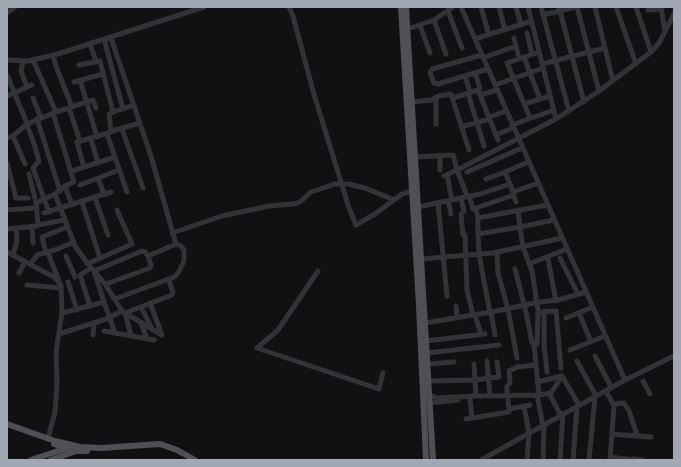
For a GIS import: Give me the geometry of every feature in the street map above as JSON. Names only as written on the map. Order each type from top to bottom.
[{"type":"main road","points":[[401,7],[426,460]]},
{"type":"main road","points":[[406,7],[433,460]]},
{"type":"main road","points":[[7,424],[49,441],[53,447],[51,457]]},
{"type":"main road","points":[[7,427],[77,449],[160,444],[177,450],[195,460]]},
{"type":"main road","points":[[31,460],[51,457],[77,449],[147,446],[165,449],[189,460]]},
{"type":"main road","points":[[51,457],[69,447]]},
{"type":"street","points":[[7,13],[15,7]]},
{"type":"street","points":[[7,55],[9,60],[33,60],[111,38],[204,7]]},
{"type":"street","points":[[289,7],[293,16],[313,91],[341,183],[356,226],[402,194],[412,191]]},
{"type":"street","points":[[461,7],[512,127],[625,380]]},
{"type":"street","points":[[482,7],[489,35]]},
{"type":"street","points":[[499,7],[505,30]]},
{"type":"street","points":[[516,7],[520,25]]},
{"type":"street","points":[[528,7],[556,119]]},
{"type":"street","points":[[541,7],[569,111]]},
{"type":"street","points":[[543,15],[560,9],[576,7],[599,91]]},
{"type":"street","points":[[595,7],[613,81]]},
{"type":"street","points":[[616,7],[636,64]]},
{"type":"street","points":[[636,7],[651,52]]},
{"type":"street","points":[[648,10],[661,8],[665,31]]},
{"type":"street","points":[[408,29],[434,20],[449,9],[462,48]]},
{"type":"street","points":[[560,9],[584,102]]},
{"type":"street","points":[[451,214],[446,175],[556,119],[584,102],[651,52],[659,43],[674,14]]},
{"type":"street","points":[[434,20],[446,54]]},
{"type":"street","points":[[475,40],[532,21]]},
{"type":"street","points":[[420,25],[430,53]]},
{"type":"street","points":[[527,33],[532,54]]},
{"type":"street","points":[[111,38],[140,123],[172,233],[176,244],[181,246],[184,250],[184,261],[178,273],[169,280],[115,299]]},
{"type":"street","points":[[514,38],[521,58],[530,74],[540,99]]},
{"type":"street","points":[[104,40],[123,109]]},
{"type":"street","points":[[90,44],[96,61]]},
{"type":"street","points":[[488,69],[436,84],[431,71],[516,46]]},
{"type":"street","points":[[480,96],[513,78],[530,74],[555,61],[605,48]]},
{"type":"street","points":[[530,118],[507,63],[539,52]]},
{"type":"street","points":[[53,55],[71,107],[80,141],[77,144],[84,167]]},
{"type":"street","points":[[7,210],[36,206],[44,199],[74,182],[54,113],[33,60]]},
{"type":"street","points":[[7,96],[30,86],[21,70],[23,61]]},
{"type":"street","points":[[79,65],[100,61],[113,112]]},
{"type":"street","points":[[475,73],[480,88]]},
{"type":"street","points":[[74,82],[103,74]]},
{"type":"street","points":[[7,75],[27,124],[39,161],[33,168],[47,212],[111,192]]},
{"type":"street","points":[[465,76],[484,146]]},
{"type":"street","points":[[80,80],[97,137]]},
{"type":"street","points":[[453,98],[478,90],[497,137],[530,118],[554,110]]},
{"type":"street","points":[[412,102],[431,100],[448,94],[453,98],[469,150]]},
{"type":"street","points":[[524,104],[550,96]]},
{"type":"street","points":[[436,97],[436,124]]},
{"type":"street","points":[[33,98],[44,144],[60,191]]},
{"type":"street","points":[[7,138],[13,136],[27,124],[39,118],[71,107],[93,100],[96,108]]},
{"type":"street","points":[[112,131],[108,114],[134,105]]},
{"type":"street","points":[[461,127],[477,123],[506,111]]},
{"type":"street","points":[[80,141],[140,123]]},
{"type":"street","points":[[122,129],[143,188]]},
{"type":"street","points":[[107,134],[127,192]]},
{"type":"street","points":[[13,136],[25,164]]},
{"type":"street","points":[[91,138],[98,162]]},
{"type":"street","points":[[34,147],[44,144]]},
{"type":"street","points":[[467,172],[522,148]]},
{"type":"street","points":[[415,157],[453,155],[471,208],[476,208],[514,194],[538,183]]},
{"type":"street","points":[[440,156],[440,170]]},
{"type":"street","points":[[72,171],[115,157]]},
{"type":"street","points":[[486,179],[528,162]]},
{"type":"street","points":[[7,163],[16,198],[28,198]]},
{"type":"street","points":[[80,185],[119,170]]},
{"type":"street","points":[[505,172],[516,202]]},
{"type":"street","points":[[29,174],[36,206],[34,243]]},
{"type":"street","points":[[98,178],[104,194]]},
{"type":"street","points":[[172,233],[222,216],[269,206],[294,204],[300,202],[317,189],[341,183],[377,191],[394,200]]},
{"type":"street","points":[[418,208],[510,184]]},
{"type":"street","points":[[65,186],[72,205]]},
{"type":"street","points":[[55,194],[64,220],[74,242],[91,268],[106,284],[123,312],[130,336]]},
{"type":"street","points":[[95,198],[108,235]]},
{"type":"street","points":[[426,342],[483,334],[475,315],[473,315],[466,283],[466,255],[461,214],[464,211],[461,198]]},
{"type":"street","points":[[82,202],[100,258]]},
{"type":"street","points":[[438,203],[447,296]]},
{"type":"street","points":[[478,218],[547,205]]},
{"type":"street","points":[[476,208],[478,218],[479,254],[495,334]]},
{"type":"street","points":[[91,268],[100,258],[132,244],[117,210]]},
{"type":"street","points":[[518,210],[523,247],[530,264],[537,302],[541,312],[547,372]]},
{"type":"street","points":[[7,229],[35,226],[64,220]]},
{"type":"street","points":[[478,234],[554,220]]},
{"type":"street","points":[[49,441],[55,412],[57,383],[56,352],[62,313],[60,285],[42,237],[67,227]]},
{"type":"street","points":[[14,255],[17,241],[16,228]]},
{"type":"street","points":[[422,259],[497,252],[562,238]]},
{"type":"street","points":[[30,265],[35,256],[47,253],[74,242]]},
{"type":"street","points":[[148,256],[176,244]]},
{"type":"street","points":[[530,264],[567,248]]},
{"type":"street","points":[[27,285],[60,285],[68,282],[91,268],[142,251],[148,256],[151,265],[150,268],[106,284]]},
{"type":"street","points":[[7,252],[60,285]]},
{"type":"street","points":[[497,252],[498,273],[508,309],[517,358]]},
{"type":"street","points":[[66,256],[78,276],[90,306]]},
{"type":"street","points":[[560,258],[578,294]]},
{"type":"street","points":[[548,259],[556,300]]},
{"type":"street","points":[[19,273],[25,262]]},
{"type":"street","points":[[91,268],[115,333]]},
{"type":"street","points":[[515,268],[525,305],[532,344],[544,344]]},
{"type":"street","points":[[318,271],[278,330],[257,348],[378,389],[384,373]]},
{"type":"street","points":[[59,334],[141,307],[172,295],[173,293],[169,280]]},
{"type":"street","points":[[68,282],[77,310]]},
{"type":"street","points":[[425,323],[508,309],[537,302],[556,300],[586,292]]},
{"type":"street","points":[[62,313],[104,302]]},
{"type":"street","points":[[123,312],[163,335],[150,303]]},
{"type":"street","points":[[456,306],[457,318]]},
{"type":"street","points":[[141,307],[152,330]]},
{"type":"street","points":[[566,318],[593,307]]},
{"type":"street","points":[[541,312],[555,310],[557,314],[563,376],[578,406],[573,460]]},
{"type":"street","points":[[541,312],[536,344],[535,365],[543,425],[543,460]]},
{"type":"street","points":[[580,313],[591,342]]},
{"type":"street","points":[[93,335],[94,323]]},
{"type":"street","points":[[141,323],[147,339]]},
{"type":"street","points":[[104,331],[154,340]]},
{"type":"street","points":[[560,354],[605,336]]},
{"type":"street","points":[[427,353],[499,345]]},
{"type":"street","points":[[594,356],[611,387]]},
{"type":"street","points":[[480,460],[611,387],[674,356]]},
{"type":"street","points":[[487,361],[490,396]]},
{"type":"street","points":[[428,364],[454,362]]},
{"type":"street","points":[[428,381],[475,380],[499,377],[497,362]]},
{"type":"street","points":[[577,362],[596,396],[589,460]]},
{"type":"street","points":[[474,364],[476,396]]},
{"type":"street","points":[[509,409],[507,386],[510,383],[509,370],[517,367],[535,365]]},
{"type":"street","points":[[537,382],[563,376]]},
{"type":"street","points":[[430,403],[470,399],[538,396],[549,393],[563,376]]},
{"type":"street","points":[[643,381],[650,394]]},
{"type":"street","points":[[606,391],[613,404],[610,459],[643,460]]},
{"type":"street","points":[[549,393],[562,415],[560,460]]},
{"type":"street","points":[[429,395],[437,398],[476,396],[509,397]]},
{"type":"street","points":[[470,399],[472,418]]},
{"type":"street","points":[[613,404],[624,403],[629,411],[637,435]]},
{"type":"street","points":[[466,418],[508,412],[509,409],[530,405]]},
{"type":"street","points":[[524,406],[528,433],[527,460]]},
{"type":"street","points":[[612,434],[651,437]]}]
